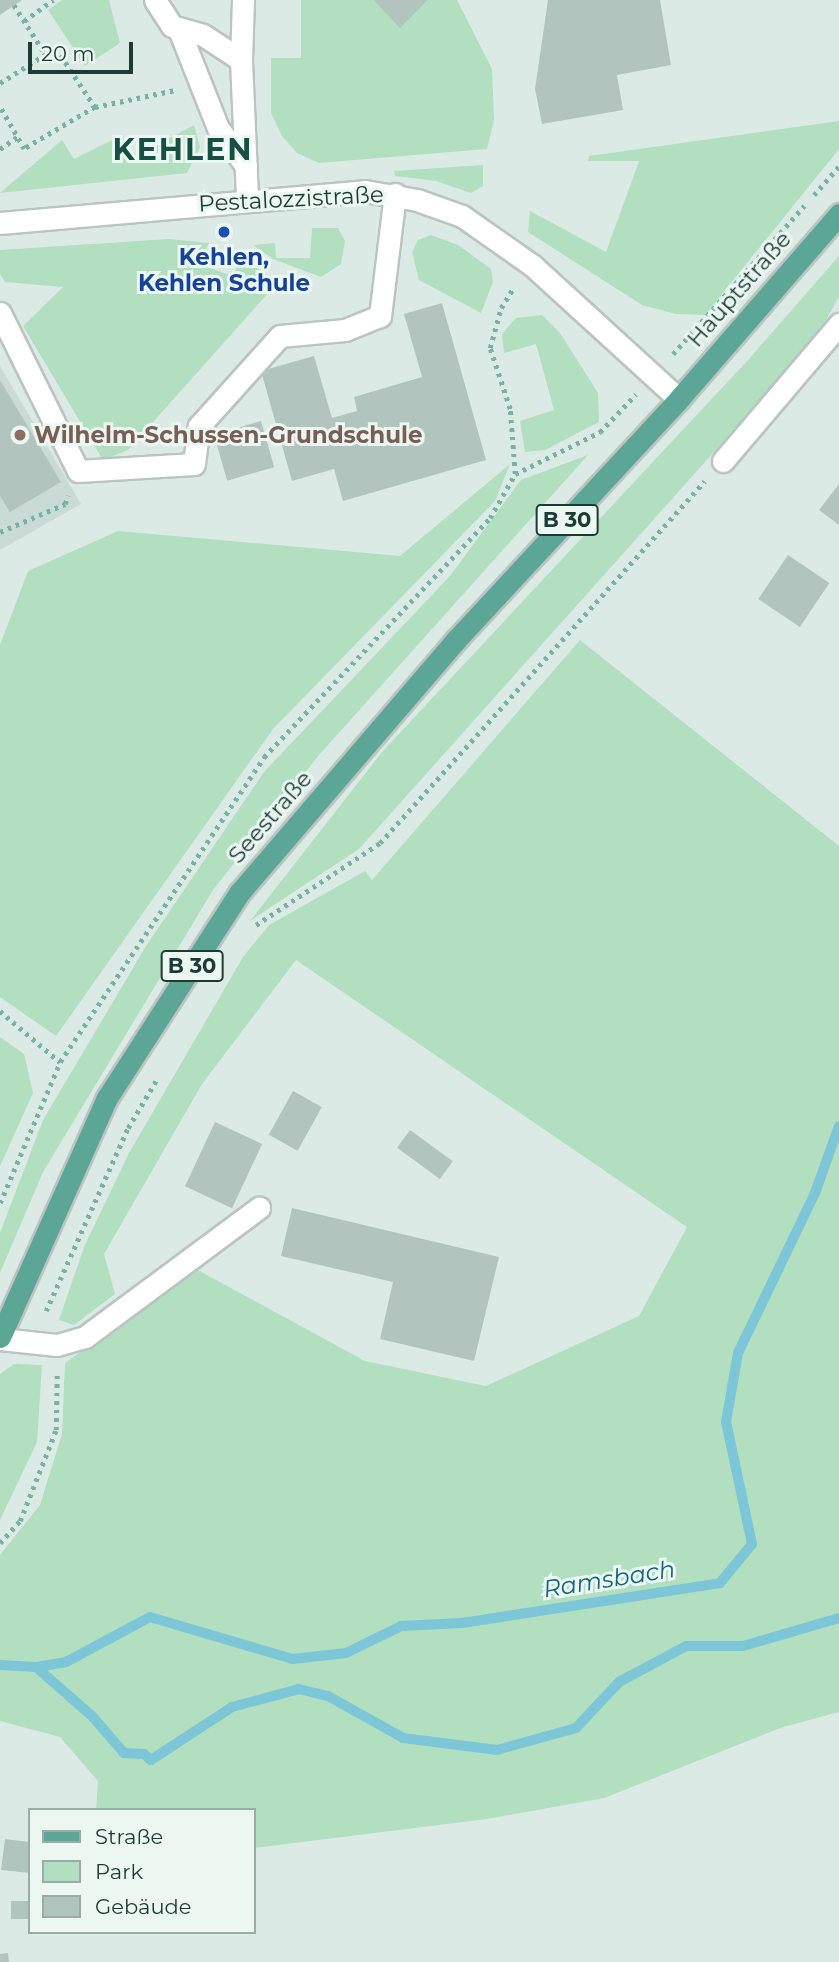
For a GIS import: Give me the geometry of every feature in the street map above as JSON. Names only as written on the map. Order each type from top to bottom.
[{"type":"main road","name":"Hauptstraße","points":[[679,399],[839,214]]},
{"type":"main road","name":"Seestraße","points":[[0,1338],[107,1098],[240,892],[456,640],[679,399]]},
{"type":"street","points":[[155,0],[180,32],[218,128],[246,166]]},
{"type":"street","points":[[243,0],[240,60],[247,198]]},
{"type":"street","points":[[180,32],[203,34],[240,60]]},
{"type":"street","name":"Pestalozzistraße","points":[[0,223],[247,198],[365,191],[396,194],[462,216],[533,265],[679,399]]},
{"type":"street","points":[[0,313],[78,471],[194,464],[199,426],[280,336],[345,330],[380,316],[396,194]]},
{"type":"street","points":[[723,461],[839,324]]},
{"type":"street","points":[[0,1338],[57,1345],[85,1337],[259,1208]]},
{"type":"path","points":[[24,21],[53,0]]},
{"type":"path","points":[[14,5],[46,55]]},
{"type":"path","points":[[0,83],[56,48],[95,107]]},
{"type":"path","points":[[0,107],[24,149],[95,107],[169,93]]},
{"type":"path","points":[[0,149],[17,137]]},
{"type":"path","points":[[515,474],[600,432],[839,166]]},
{"type":"path","points":[[0,1203],[60,1062],[264,757],[490,518],[515,474],[510,409],[490,348],[500,308],[533,265]]},
{"type":"path","points":[[249,934],[257,923],[380,843],[723,461]]},
{"type":"path","points":[[0,532],[65,504],[78,471]]},
{"type":"path","points":[[0,1011],[60,1062]]},
{"type":"path","points":[[0,1544],[20,1521],[56,1430],[57,1345],[45,1314],[128,1128],[161,1071]]},
{"type":"shaded area","name":"Wilhelm-Schussen-Grundschule","points":[[0,366],[81,504],[0,550]]},
{"type":"green space","points":[[62,0],[109,0],[120,43],[85,66],[48,10]]},
{"type":"green space","points":[[301,0],[373,0],[400,27],[428,0],[457,0],[492,69],[494,120],[487,149],[319,163],[297,153],[282,136],[271,113],[271,58],[301,58]]},
{"type":"green space","points":[[839,121],[839,149],[705,315],[676,314],[642,305],[528,232],[530,211],[606,252],[639,161],[588,161],[589,156]]},
{"type":"green space","points":[[194,125],[200,147],[187,173],[0,193],[62,140],[74,159],[122,135],[134,157]]},
{"type":"green space","points":[[483,165],[483,186],[471,193],[436,181],[395,176],[394,171]]},
{"type":"green space","points":[[312,228],[338,228],[345,241],[341,264],[321,277],[273,259],[253,245],[275,243],[276,258],[310,258]]},
{"type":"green space","points":[[431,235],[458,245],[491,269],[493,282],[481,313],[419,280],[412,252],[418,240]]},
{"type":"green space","points":[[169,239],[209,243],[199,264],[232,276],[242,258],[278,282],[128,450],[103,460],[23,326],[63,287],[5,282],[0,274],[0,250]]},
{"type":"green space","points":[[839,256],[839,297],[815,339],[359,849],[250,921],[382,752],[749,359]]},
{"type":"green space","points":[[542,315],[560,333],[598,393],[599,422],[545,450],[525,452],[520,421],[554,410],[536,344],[504,353],[502,334],[516,318]]},
{"type":"green space","points":[[588,455],[319,755],[213,890],[43,1172],[0,1273],[0,1233],[43,1120],[146,946],[264,772],[450,576],[521,480]]},
{"type":"green space","points":[[510,464],[495,501],[273,729],[56,1036],[0,997],[0,645],[28,571],[118,531],[400,556]]},
{"type":"green space","points":[[580,640],[839,846],[839,1712],[783,1727],[604,1798],[487,1819],[256,1848],[256,1808],[96,1808],[98,1781],[60,1737],[0,1721],[0,1555],[40,1505],[62,1434],[65,1363],[196,1269],[365,1361],[486,1386],[639,1316],[687,1227],[296,960],[202,1084],[104,1254],[115,1294],[74,1325],[59,1320],[84,1247],[129,1153],[243,957],[269,925],[365,871],[372,880]]},
{"type":"green space","points":[[0,1037],[24,1054],[33,1093],[0,1166]]},
{"type":"green space","points":[[14,1364],[42,1365],[37,1442],[0,1520],[0,1374]]},
{"type":"building","points":[[0,0],[22,0],[0,15]]},
{"type":"building","points":[[373,0],[428,0],[400,28]]},
{"type":"building","points":[[548,0],[660,0],[671,65],[617,75],[623,110],[542,124],[535,89]]},
{"type":"building","points":[[210,251],[233,259],[231,266],[207,259]]},
{"type":"building","points":[[442,303],[486,460],[343,501],[334,469],[292,481],[261,371],[314,356],[332,418],[357,411],[354,397],[422,377],[404,314]]},
{"type":"building","points":[[0,380],[61,482],[10,512],[0,496]]},
{"type":"building","points":[[261,421],[274,467],[227,481],[214,435]]},
{"type":"building","points":[[839,484],[839,525],[819,510]]},
{"type":"building","points":[[788,555],[829,583],[800,627],[758,599]]},
{"type":"building","points":[[293,1091],[322,1107],[298,1151],[269,1135]]},
{"type":"building","points":[[215,1122],[262,1144],[232,1208],[185,1186]]},
{"type":"building","points":[[410,1130],[453,1161],[440,1179],[397,1148]]},
{"type":"building","points":[[292,1208],[499,1257],[474,1361],[380,1339],[393,1282],[281,1256]]},
{"type":"building","points":[[5,1839],[28,1842],[28,1873],[1,1870]]},
{"type":"building","points":[[11,1901],[28,1901],[28,1919],[11,1919]]},
{"type":"building","points":[[8,1953],[9,1962],[0,1962],[0,1954]]},
{"type":"waterway","name":"Ramsbach","points":[[36,1667],[66,1662],[150,1617],[293,1659],[346,1653],[401,1626],[462,1623],[720,1583],[752,1544],[726,1422],[738,1353],[815,1193],[839,1126]]},
{"type":"waterway","points":[[0,1665],[36,1667],[92,1716],[124,1753],[144,1754],[151,1760],[232,1707],[299,1689],[328,1696],[403,1738],[497,1750],[576,1728],[619,1682],[686,1646],[743,1646],[839,1618]]},
{"type":"place","name":"Kehlen, Kehlen Schule","points":[[224,232]]},
{"type":"place","name":"Wilhelm-Schussen-Grundschule","points":[[20,435]]},
{"type":"district","name":"KEHLEN","points":[[183,150]]}]
